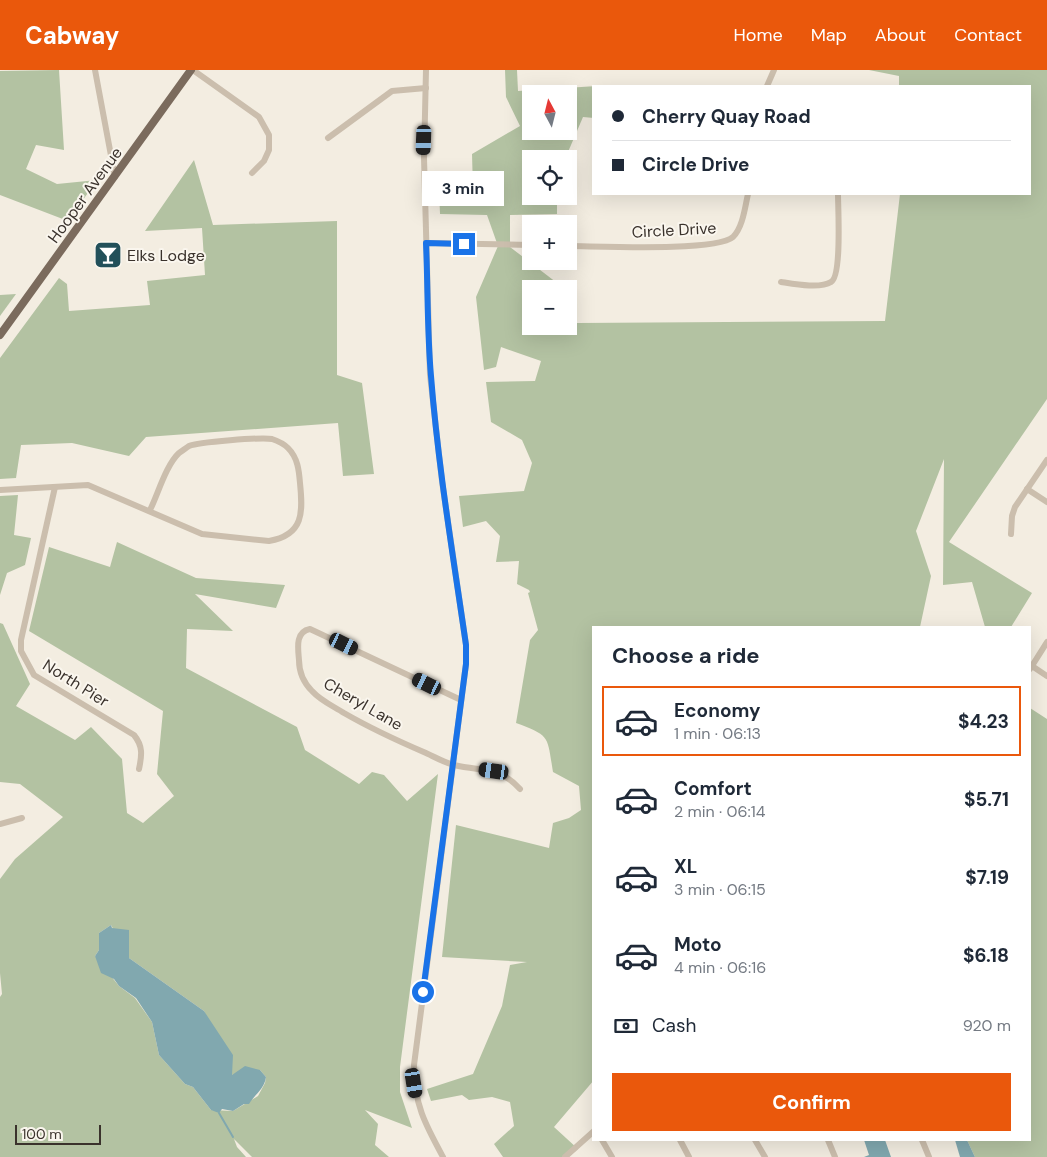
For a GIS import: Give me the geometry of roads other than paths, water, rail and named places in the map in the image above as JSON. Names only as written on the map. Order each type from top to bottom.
[{"type":"main road","name":"Hooper Avenue","points":[[0,335],[192,70]]},
{"type":"street","points":[[95,70],[115,177]]},
{"type":"street","points":[[192,70],[260,117],[269,135],[269,150],[264,161],[252,173]]},
{"type":"street","points":[[426,70],[424,158],[429,344],[442,480],[466,645],[466,664],[434,897],[414,1065],[414,1083],[419,1107],[427,1128],[443,1157]]},
{"type":"street","points":[[767,85],[774,70]]},
{"type":"street","points":[[328,138],[392,91],[426,88]]},
{"type":"street","name":"Circle Drive","points":[[577,246],[661,247],[714,244],[728,240],[738,229],[748,195]]},
{"type":"street","points":[[781,282],[805,285],[824,284],[832,282],[835,278],[838,264],[838,195]]},
{"type":"street","points":[[426,243],[522,245]]},
{"type":"street","points":[[0,490],[88,485],[150,510],[202,534],[269,541],[276,540],[292,532],[301,516],[299,468],[290,450],[282,443],[271,439],[189,446],[171,464],[150,510]]},
{"type":"street","points":[[1011,534],[1012,516],[1015,507],[1047,460]]},
{"type":"street","name":"North Pier","points":[[56,487],[21,640],[21,651],[34,675],[134,735],[140,742],[142,752],[139,769]]},
{"type":"street","points":[[1027,489],[1047,502]]},
{"type":"street","name":"Cheryl Lane","points":[[453,765],[363,724],[313,693],[306,683],[299,664],[298,641],[304,630],[310,629],[460,700]]},
{"type":"street","points":[[1047,642],[1031,668],[1047,676]]},
{"type":"street","points":[[453,765],[494,771],[510,779],[520,789]]},
{"type":"street","points":[[0,824],[22,818]]},
{"type":"street","points":[[566,1157],[592,1133]]},
{"type":"street","points":[[603,1141],[612,1157]]},
{"type":"street","points":[[681,1141],[689,1157]]},
{"type":"street","points":[[756,1141],[765,1157]]},
{"type":"street","points":[[828,1141],[834,1157]]},
{"type":"street","points":[[922,1141],[929,1157]]},
{"type":"water","points":[[111,925],[112,928],[129,930],[129,958],[204,1011],[233,1055],[232,1075],[245,1066],[260,1070],[266,1077],[261,1089],[249,1104],[244,1104],[233,1111],[222,1109],[219,1113],[211,1110],[193,1087],[185,1084],[159,1055],[152,1022],[136,998],[119,986],[114,979],[101,973],[95,956],[99,950],[99,933]]},
{"type":"water","points":[[864,1141],[885,1141],[891,1157],[864,1157],[869,1155]]},
{"type":"water","points":[[955,1141],[967,1141],[975,1157],[960,1157]]},
{"type":"waterway","points":[[219,1113],[233,1137]]},
{"type":"place","name":"Elks Lodge","points":[[108,255]]}]
